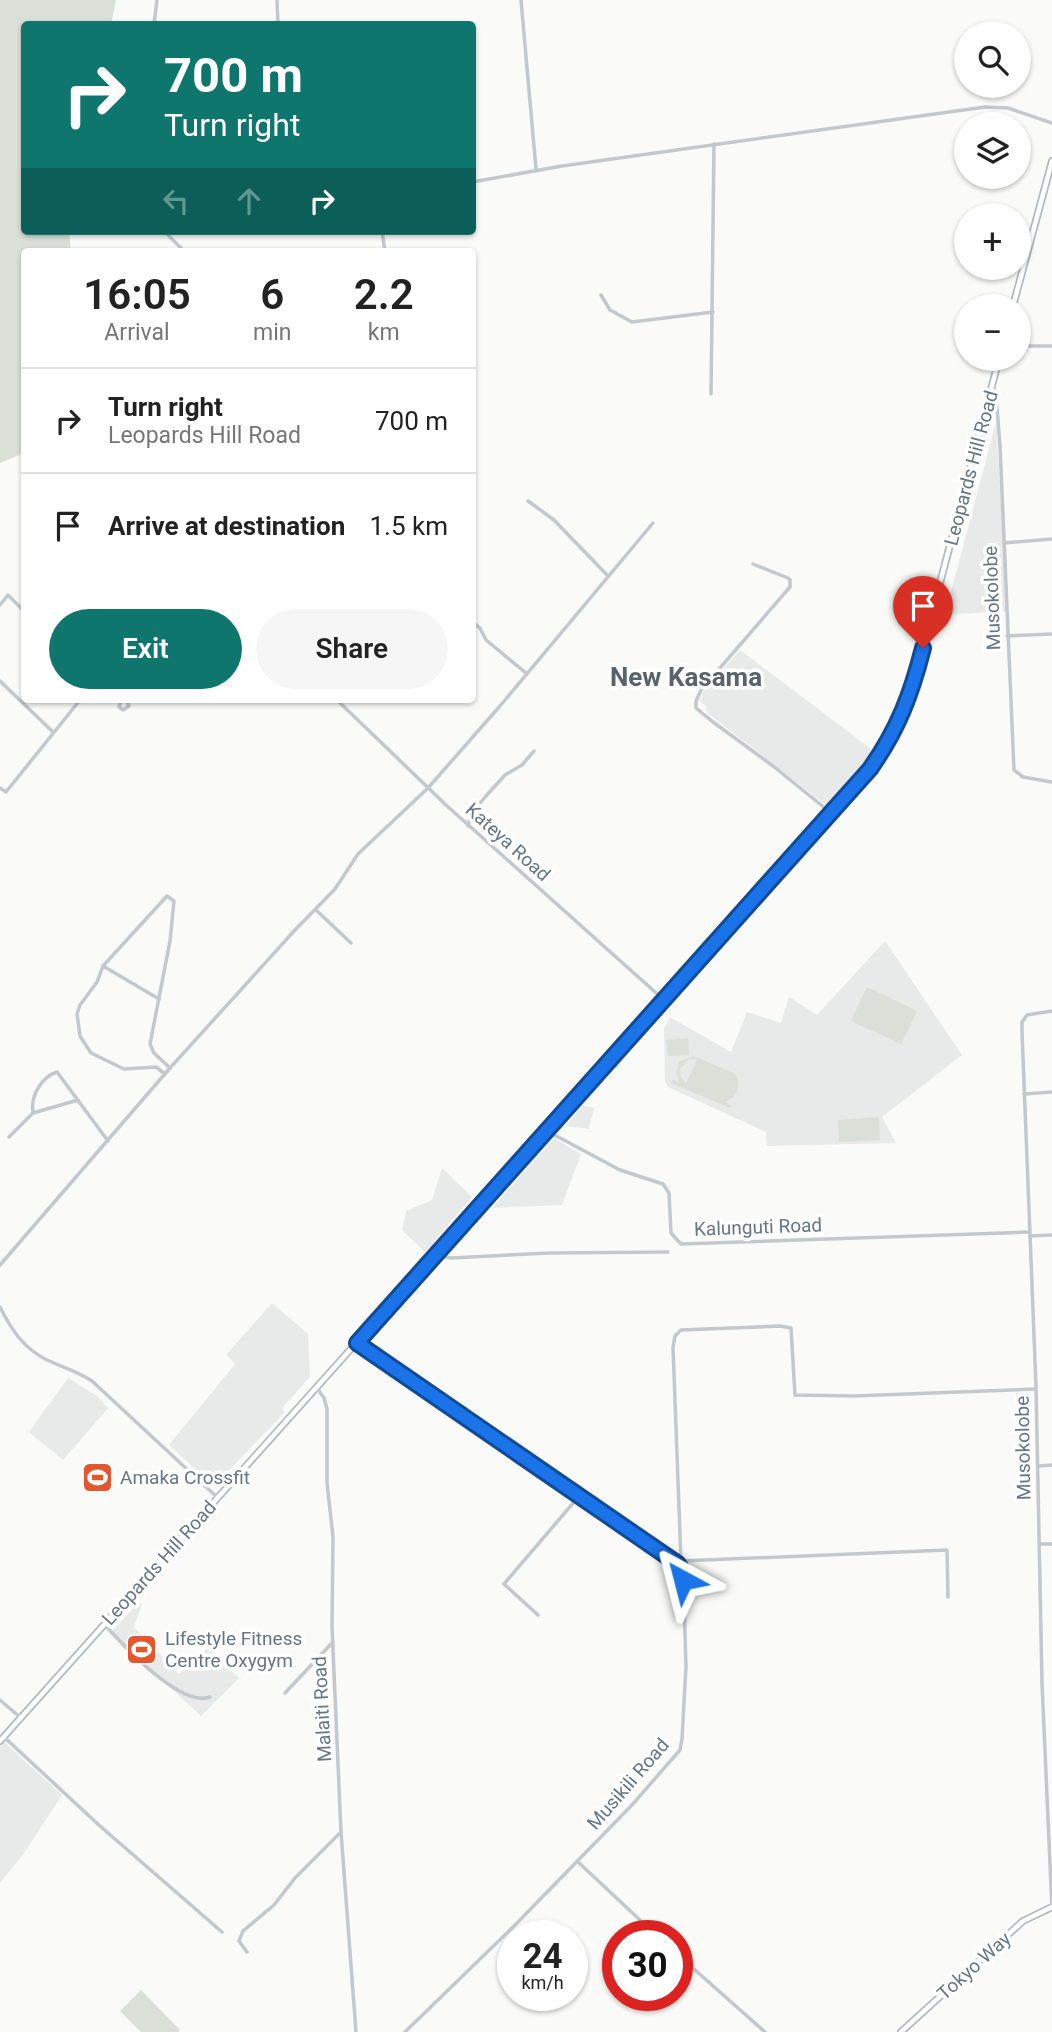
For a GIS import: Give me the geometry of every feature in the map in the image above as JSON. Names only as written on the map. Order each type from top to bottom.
[{"type":"main road","points":[[1016,294],[1050,178],[1052,161]]},
{"type":"main road","name":"Leopards Hill Road","points":[[2,1739],[877,759],[905,709],[996,371]]},
{"type":"main road","name":"Tokyo Way","points":[[901,2032],[1023,1921],[1052,1908]]},
{"type":"street","points":[[154,21],[158,0]]},
{"type":"street","points":[[277,0],[278,21]]},
{"type":"street","points":[[521,0],[536,169]]},
{"type":"street","points":[[476,181],[536,169],[996,107],[1020,111],[1052,123]]},
{"type":"street","points":[[711,394],[714,144]]},
{"type":"street","points":[[168,235],[180,248]]},
{"type":"street","points":[[601,295],[610,310],[632,321],[713,312]]},
{"type":"street","points":[[1031,346],[1052,346]]},
{"type":"street","name":"Musokolobe","points":[[992,385],[997,400],[1014,770],[1023,778],[1052,782]]},
{"type":"street","points":[[528,501],[554,520],[608,576]]},
{"type":"street","points":[[0,1265],[170,1068],[340,883],[358,854],[428,788],[653,523]]},
{"type":"street","points":[[1004,543],[1052,539]]},
{"type":"street","points":[[753,564],[788,578],[790,587],[701,690],[696,708],[831,813]]},
{"type":"street","points":[[0,605],[8,595],[21,608]]},
{"type":"street","points":[[476,625],[486,640],[526,673]]},
{"type":"street","points":[[1007,636],[1052,634]]},
{"type":"street","points":[[0,681],[21,701]]},
{"type":"street","points":[[23,703],[53,732]]},
{"type":"street","points":[[0,788],[6,792],[77,703]]},
{"type":"street","points":[[118,703],[119,708],[125,710],[129,707],[128,703]]},
{"type":"street","name":"Kateya Road","points":[[340,703],[468,826],[664,1000]]},
{"type":"street","points":[[468,826],[471,814],[486,796],[505,775],[522,765],[534,751]]},
{"type":"street","points":[[165,1074],[156,1067],[120,1068],[91,1053],[82,1043],[78,1010],[103,966],[167,896],[172,898],[170,941],[150,1044],[154,1053],[170,1068]]},
{"type":"street","points":[[316,910],[351,943]]},
{"type":"street","points":[[103,966],[159,999]]},
{"type":"street","name":"Musokolobe","points":[[1052,1011],[1027,1015],[1022,1022],[1052,1908]]},
{"type":"street","points":[[33,1113],[32,1101],[38,1089],[47,1077],[55,1072],[59,1073],[108,1141]]},
{"type":"street","points":[[1024,1094],[1052,1093]]},
{"type":"street","points":[[9,1137],[33,1113],[78,1100]]},
{"type":"street","name":"Kalunguti Road","points":[[547,1131],[620,1170],[663,1184],[669,1193],[671,1233],[681,1244],[1030,1234]]},
{"type":"street","points":[[1030,1234],[1052,1235]]},
{"type":"street","points":[[436,1255],[451,1258],[550,1253],[668,1252]]},
{"type":"street","points":[[0,1307],[13,1331],[29,1349],[92,1381],[218,1498]]},
{"type":"street","name":"Musikili Road","points":[[405,2032],[515,1926],[651,1784],[676,1756],[681,1746],[686,1634],[683,1572],[679,1563],[673,1347],[675,1336],[681,1329],[779,1326],[791,1328],[795,1395],[850,1396],[1035,1389]]},
{"type":"street","points":[[357,1343],[679,1563],[947,1550],[948,1597]]},
{"type":"street","name":"Malaiti Road","points":[[317,1388],[327,1409],[327,1483],[334,1549],[333,1642],[341,1832],[356,2032]]},
{"type":"street","points":[[1038,1466],[1052,1465]]},
{"type":"street","points":[[537,1615],[504,1584],[580,1496]]},
{"type":"street","points":[[1040,1544],[1052,1544]]},
{"type":"street","points":[[104,1624],[155,1675],[168,1684],[194,1699],[210,1697]]},
{"type":"street","points":[[285,1693],[333,1642]]},
{"type":"street","points":[[0,1700],[21,1718]]},
{"type":"street","points":[[1045,1736],[1052,1735]]},
{"type":"street","points":[[2,1739],[222,1932]]},
{"type":"street","points":[[247,1952],[239,1941],[243,1931],[274,1905],[295,1878],[341,1832]]},
{"type":"street","points":[[577,1861],[640,1920]]},
{"type":"street","points":[[693,1968],[765,2032]]},
{"type":"shaded area","points":[[0,0],[116,0],[112,21],[21,21],[21,235],[69,235],[71,248],[21,248],[21,454],[0,463]]},
{"type":"shaded area","points":[[996,422],[1007,611],[945,615]]},
{"type":"shaded area","points":[[740,650],[874,751],[827,806],[706,712],[707,707],[700,701],[702,693]]},
{"type":"shaded area","points":[[885,941],[962,1055],[882,1117],[896,1143],[767,1146],[766,1132],[668,1087],[665,1081],[664,1029],[670,1017],[731,1052],[747,1012],[781,1023],[789,997],[817,1015]]},
{"type":"shaded area","points":[[867,987],[917,1011],[901,1044],[851,1021]]},
{"type":"shaded area","points":[[688,1038],[689,1055],[668,1056],[666,1040]]},
{"type":"shaded area","points":[[694,1056],[735,1074],[737,1091],[725,1102],[730,1108],[671,1083],[673,1080],[679,1082],[676,1072],[680,1061]],"holes":[[[689,1059],[697,1060],[686,1083],[681,1077],[680,1069]]]},
{"type":"shaded area","points":[[582,1105],[594,1108],[589,1129],[566,1126]]},
{"type":"shaded area","points":[[879,1117],[880,1140],[839,1142],[838,1120]]},
{"type":"shaded area","points":[[554,1138],[581,1154],[562,1205],[492,1208]]},
{"type":"shaded area","points":[[442,1168],[472,1197],[425,1252],[402,1230],[406,1211],[432,1200]]},
{"type":"shaded area","points":[[272,1303],[308,1334],[310,1377],[282,1408],[285,1412],[214,1486],[169,1445],[235,1364],[226,1355]]},
{"type":"shaded area","points":[[68,1378],[97,1396],[108,1408],[63,1460],[29,1432]]},
{"type":"shaded area","points":[[139,1602],[142,1604],[134,1627],[179,1674],[207,1649],[239,1678],[201,1716],[111,1632]]},
{"type":"shaded area","points":[[4,1742],[62,1795],[24,1853],[0,1883],[0,1748]]},
{"type":"shaded area","points":[[141,1990],[180,2030],[178,2032],[141,2032],[120,2011]]},
{"type":"place","name":"Amaka Crossfit","points":[[97,1477]]},
{"type":"place","name":"Lifestyle Fitness Centre Oxygym","points":[[142,1649]]},
{"type":"district","name":"New Kasama","points":[[686,677]]},
{"type":"route","points":[[683,1580],[683,1572],[678,1564],[357,1343],[870,769],[897,727],[905,709],[923,648]]}]
